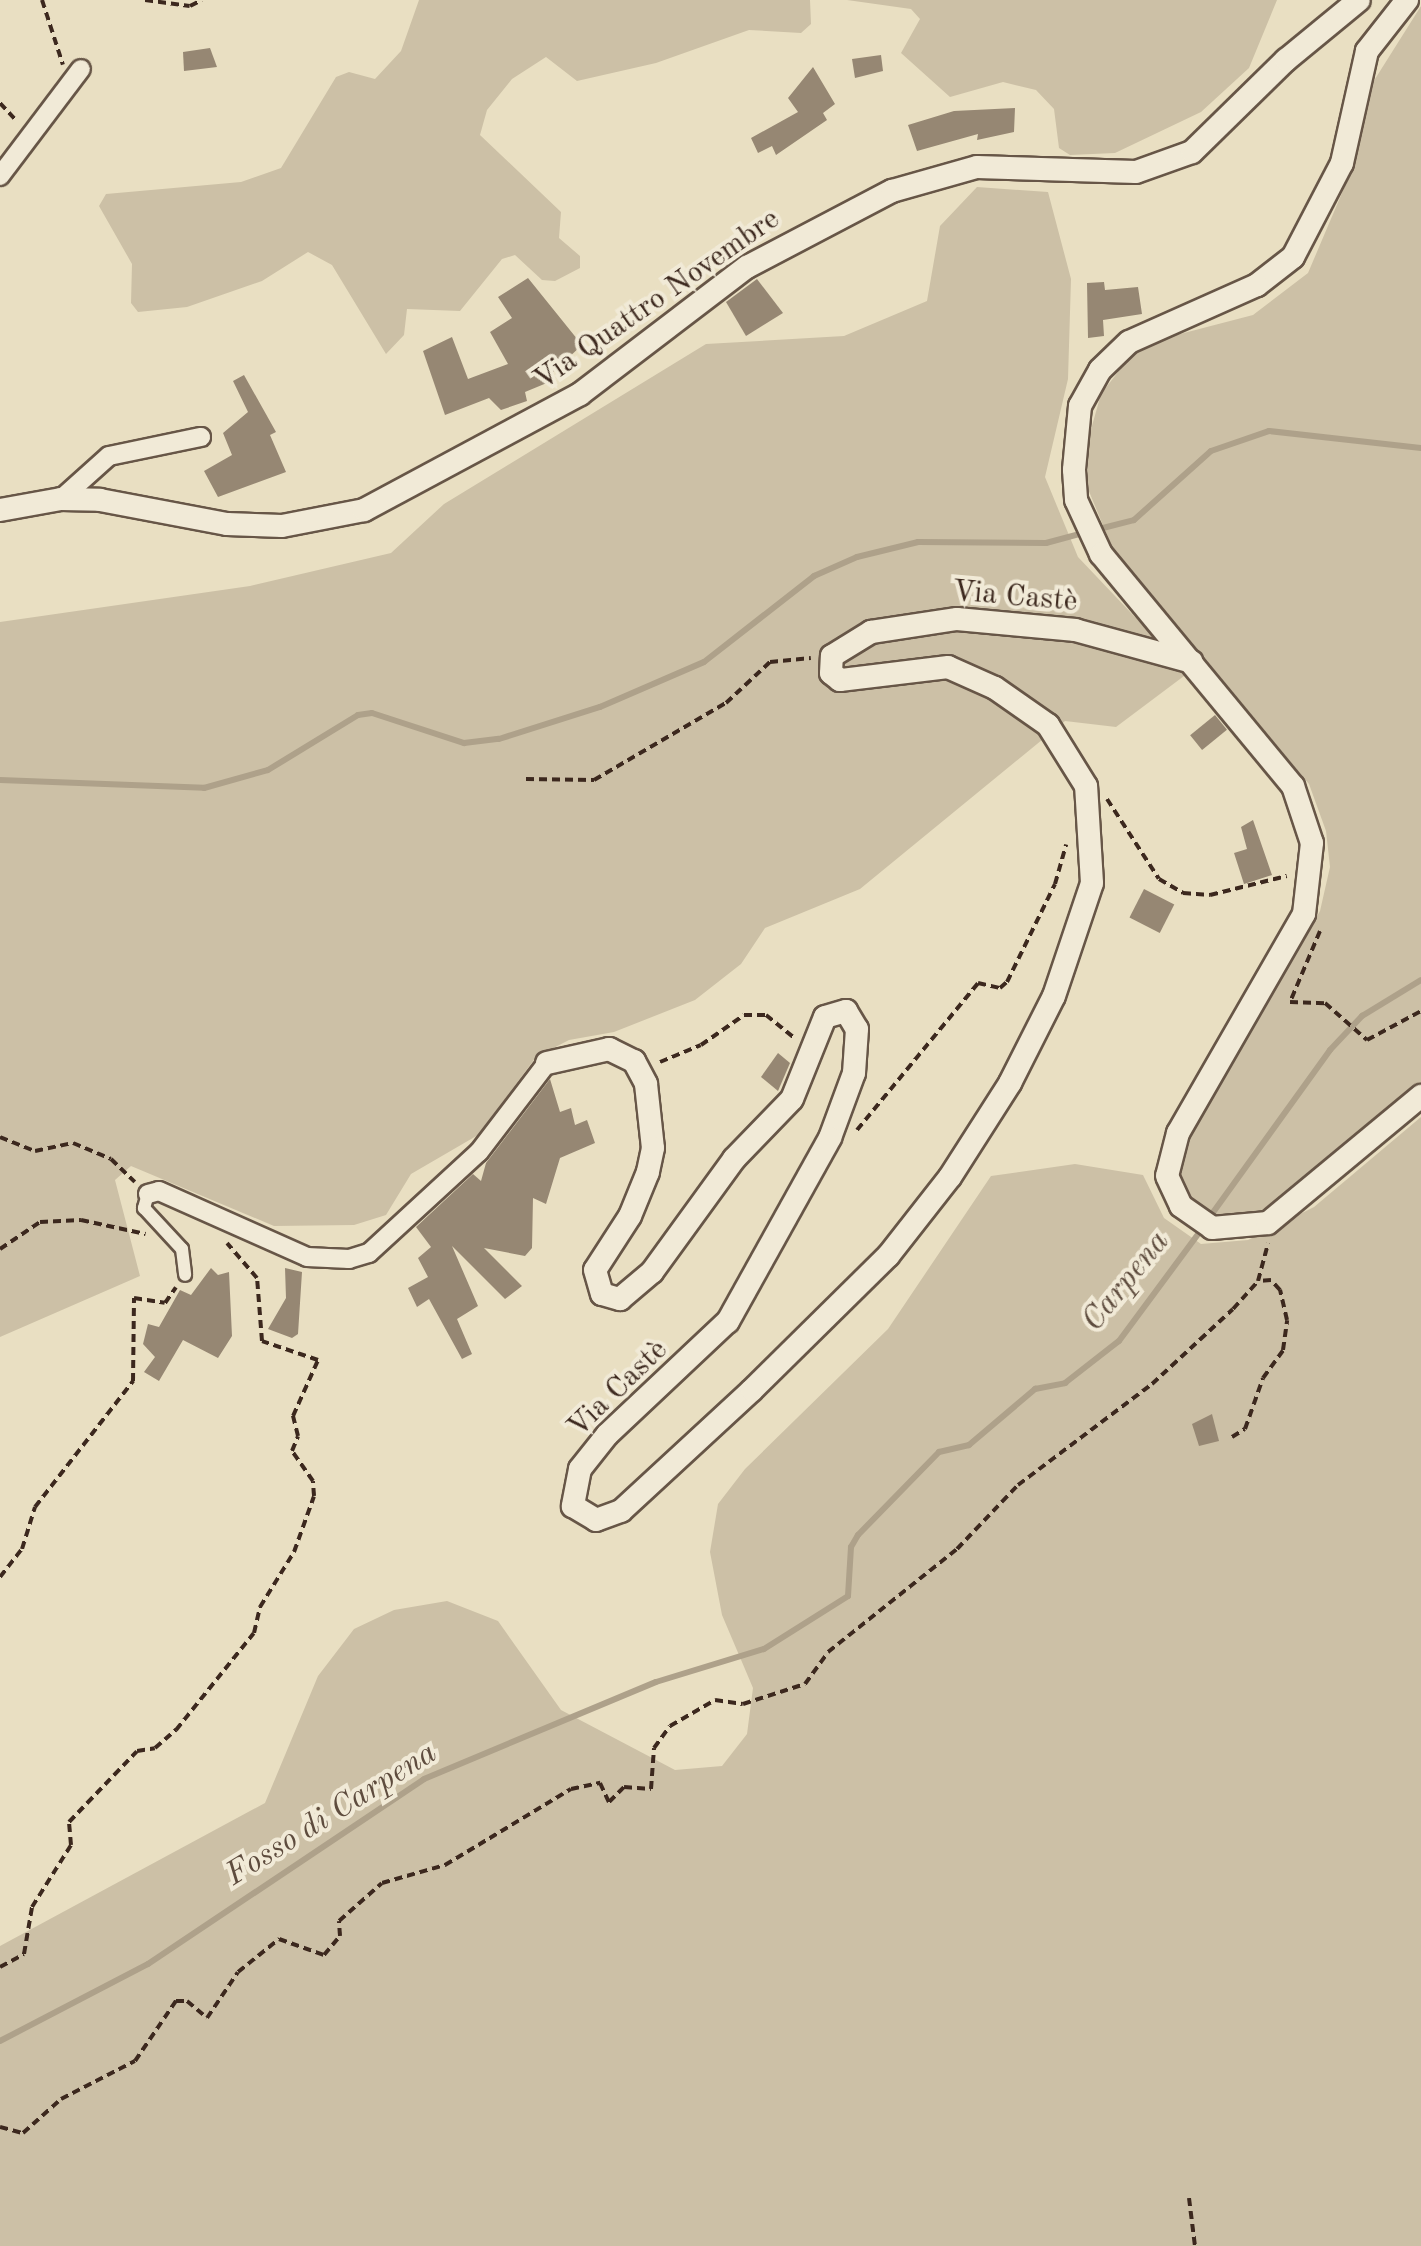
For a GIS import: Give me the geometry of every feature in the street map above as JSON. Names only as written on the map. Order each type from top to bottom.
[{"type":"street","name":"Via Quattro Novembre","points":[[0,510],[61,498],[133,503],[249,526],[321,523],[364,510],[580,394],[747,268],[892,190],[978,167],[1136,172],[1192,152],[1286,60],[1359,0]]},
{"type":"street","points":[[1407,0],[1368,51],[1329,196],[1281,272],[1156,324],[1128,342],[1090,384],[1075,439],[1076,500],[1101,554],[1293,786],[1312,843],[1313,875],[1304,914],[1178,1133],[1167,1176],[1201,1223],[1268,1223],[1421,1096]]},
{"type":"street","points":[[0,176],[77,72]]},
{"type":"street","points":[[61,498],[88,468],[119,452],[201,437]]},
{"type":"street","name":"Via Castè","points":[[640,1068],[653,1148],[630,1216],[595,1270],[596,1286],[613,1298],[634,1292],[734,1159],[792,1100],[825,1017],[837,1010],[851,1014],[857,1060],[830,1138],[728,1321],[584,1462],[571,1498],[581,1516],[596,1520],[621,1511],[888,1256],[950,1177],[1010,1083],[1072,949],[1092,882],[1086,786],[1048,725],[972,676],[927,666],[840,680],[829,666],[842,645],[871,632],[958,619],[1075,630],[1192,662]]},
{"type":"street","points":[[185,1275],[188,1260],[173,1236],[144,1208],[148,1194],[160,1191],[307,1256],[349,1259],[369,1253],[479,1152],[546,1062],[609,1050],[640,1068]]},
{"type":"path","points":[[42,0],[57,58],[77,72]]},
{"type":"path","points":[[145,0],[190,6],[202,0]]},
{"type":"path","points":[[0,103],[24,128]]},
{"type":"path","points":[[526,779],[594,780],[726,702],[770,662],[809,657],[829,666]]},
{"type":"path","points":[[1086,786],[1115,805],[1159,879],[1184,893],[1210,895],[1295,871]]},
{"type":"path","points":[[830,1138],[866,1126],[978,983],[1000,988],[1007,982],[1056,884],[1066,832]]},
{"type":"path","points":[[1321,926],[1288,1000],[1319,1000],[1360,1039],[1377,1036],[1421,1010]]},
{"type":"path","points":[[640,1068],[701,1045],[729,1022],[756,1013],[792,1036],[810,1062]]},
{"type":"path","points":[[0,1137],[35,1151],[72,1143],[111,1160],[148,1194]]},
{"type":"path","points":[[0,1248],[40,1222],[81,1220],[173,1236]]},
{"type":"path","points":[[0,2127],[24,2133],[61,2100],[135,2062],[176,2001],[187,2001],[207,2018],[238,1972],[279,1938],[324,1955],[340,1936],[341,1918],[382,1883],[445,1865],[571,1789],[600,1783],[609,1802],[624,1787],[651,1789],[654,1748],[670,1726],[715,1700],[743,1704],[806,1684],[828,1652],[957,1550],[1018,1486],[1152,1384],[1258,1280],[1268,1256],[1268,1223]]},
{"type":"path","points":[[0,1966],[24,1954],[32,1907],[70,1844],[70,1822],[137,1751],[155,1748],[176,1730],[254,1633],[260,1607],[294,1552],[314,1496],[313,1481],[292,1450],[298,1436],[294,1416],[318,1360],[262,1341],[257,1278],[223,1238]]},
{"type":"path","points":[[0,1577],[22,1550],[34,1507],[133,1381],[134,1298],[164,1302],[185,1275]]},
{"type":"path","points":[[1232,1437],[1245,1429],[1262,1378],[1283,1350],[1287,1320],[1280,1290],[1272,1280],[1258,1280]]},
{"type":"path","points":[[1189,2198],[1195,2246]]},
{"type":"shaded area","points":[[419,0],[810,0],[811,24],[801,33],[749,30],[656,63],[577,81],[546,57],[512,79],[487,110],[480,135],[561,212],[559,238],[580,256],[580,268],[555,281],[542,280],[515,255],[502,259],[460,311],[407,309],[404,335],[386,354],[332,265],[308,252],[262,281],[187,307],[138,312],[131,303],[132,264],[99,206],[106,194],[241,182],[281,168],[336,77],[349,72],[375,79],[401,51]]},
{"type":"shaded area","points":[[847,0],[1277,0],[1249,68],[1201,112],[1115,153],[1070,155],[1059,148],[1054,109],[1036,90],[1003,82],[950,97],[901,53],[920,19],[911,9]]},
{"type":"shaded area","points":[[1421,6],[1421,1083],[1269,1205],[1249,1218],[1219,1218],[1199,1213],[1185,1197],[1178,1178],[1184,1146],[1320,911],[1330,867],[1326,831],[1309,784],[1112,547],[1088,489],[1088,440],[1101,394],[1128,359],[1157,340],[1253,315],[1308,273],[1353,167],[1370,87]]},
{"type":"shaded area","points":[[977,187],[1048,192],[1071,279],[1068,379],[1045,477],[1078,557],[1188,673],[1116,727],[1065,721],[860,889],[765,928],[741,964],[695,1000],[614,1032],[569,1040],[536,1057],[478,1135],[411,1174],[386,1215],[354,1225],[274,1226],[131,1166],[115,1180],[140,1276],[0,1337],[0,622],[250,586],[391,553],[444,504],[706,344],[844,336],[927,301],[940,226]]},
{"type":"shaded area","points":[[1421,1117],[1421,2246],[0,2246],[0,1946],[265,1803],[318,1676],[354,1629],[394,1610],[447,1601],[498,1621],[561,1710],[675,1770],[722,1766],[747,1734],[753,1688],[722,1615],[710,1552],[718,1504],[745,1469],[888,1329],[991,1176],[1075,1164],[1143,1175],[1164,1218],[1201,1244],[1248,1240],[1314,1207]]},
{"type":"building","points":[[210,48],[217,67],[184,71],[183,52]]},
{"type":"building","points":[[881,55],[883,71],[855,78],[852,59]]},
{"type":"building","points":[[813,67],[835,104],[823,113],[827,120],[776,155],[772,146],[758,153],[751,138],[798,112],[788,98]]},
{"type":"building","points":[[1015,108],[1014,132],[977,140],[978,134],[917,151],[908,125],[954,111]]},
{"type":"building","points":[[528,278],[582,345],[551,374],[554,380],[525,392],[527,401],[501,410],[489,398],[445,415],[423,351],[452,337],[468,379],[508,364],[490,332],[512,318],[498,297]]},
{"type":"building","points":[[757,279],[783,313],[746,336],[726,302]]},
{"type":"building","points":[[1104,282],[1105,290],[1138,287],[1142,314],[1103,320],[1104,336],[1088,338],[1087,283]]},
{"type":"building","points":[[244,375],[276,432],[270,435],[286,472],[218,497],[204,471],[232,455],[223,433],[248,412],[233,381]]},
{"type":"building","points":[[1215,715],[1227,730],[1202,750],[1190,735]]},
{"type":"building","points":[[1253,820],[1272,875],[1244,884],[1234,853],[1247,849],[1241,827]]},
{"type":"building","points":[[1144,889],[1174,904],[1160,933],[1129,918]]},
{"type":"building","points":[[778,1053],[790,1063],[778,1091],[761,1077]]},
{"type":"building","points":[[550,1079],[560,1112],[571,1108],[575,1125],[587,1120],[595,1143],[560,1158],[546,1204],[533,1198],[532,1248],[525,1256],[484,1248],[522,1286],[505,1299],[452,1246],[478,1306],[457,1319],[472,1354],[462,1359],[429,1299],[417,1307],[408,1288],[428,1277],[418,1258],[431,1247],[416,1227],[473,1174],[481,1181],[486,1163]]},
{"type":"building","points":[[211,1268],[218,1275],[229,1272],[232,1336],[218,1358],[183,1340],[159,1381],[144,1372],[155,1357],[143,1344],[148,1324],[159,1327],[180,1290],[191,1295]]},
{"type":"building","points":[[285,1268],[302,1272],[298,1334],[292,1338],[268,1329],[286,1298]]},
{"type":"building","points":[[1212,1414],[1219,1441],[1199,1446],[1192,1424]]},
{"type":"waterway","points":[[1095,530],[1134,520],[1211,451],[1269,431],[1421,448]]},
{"type":"waterway","points":[[0,780],[204,788],[268,770],[358,715],[372,713],[464,743],[499,739],[600,707],[704,662],[814,576],[857,557],[918,542],[1046,543],[1083,533]]},
{"type":"waterway","name":"Carpena","points":[[1209,1218],[1330,1050],[1362,1016],[1421,980]]},
{"type":"waterway","name":"Fosso di Carpena","points":[[0,2041],[148,1964],[424,1779],[656,1682],[764,1649],[848,1596],[851,1547],[858,1535],[939,1452],[969,1445],[1035,1389],[1065,1383],[1119,1341],[1202,1229]]}]
